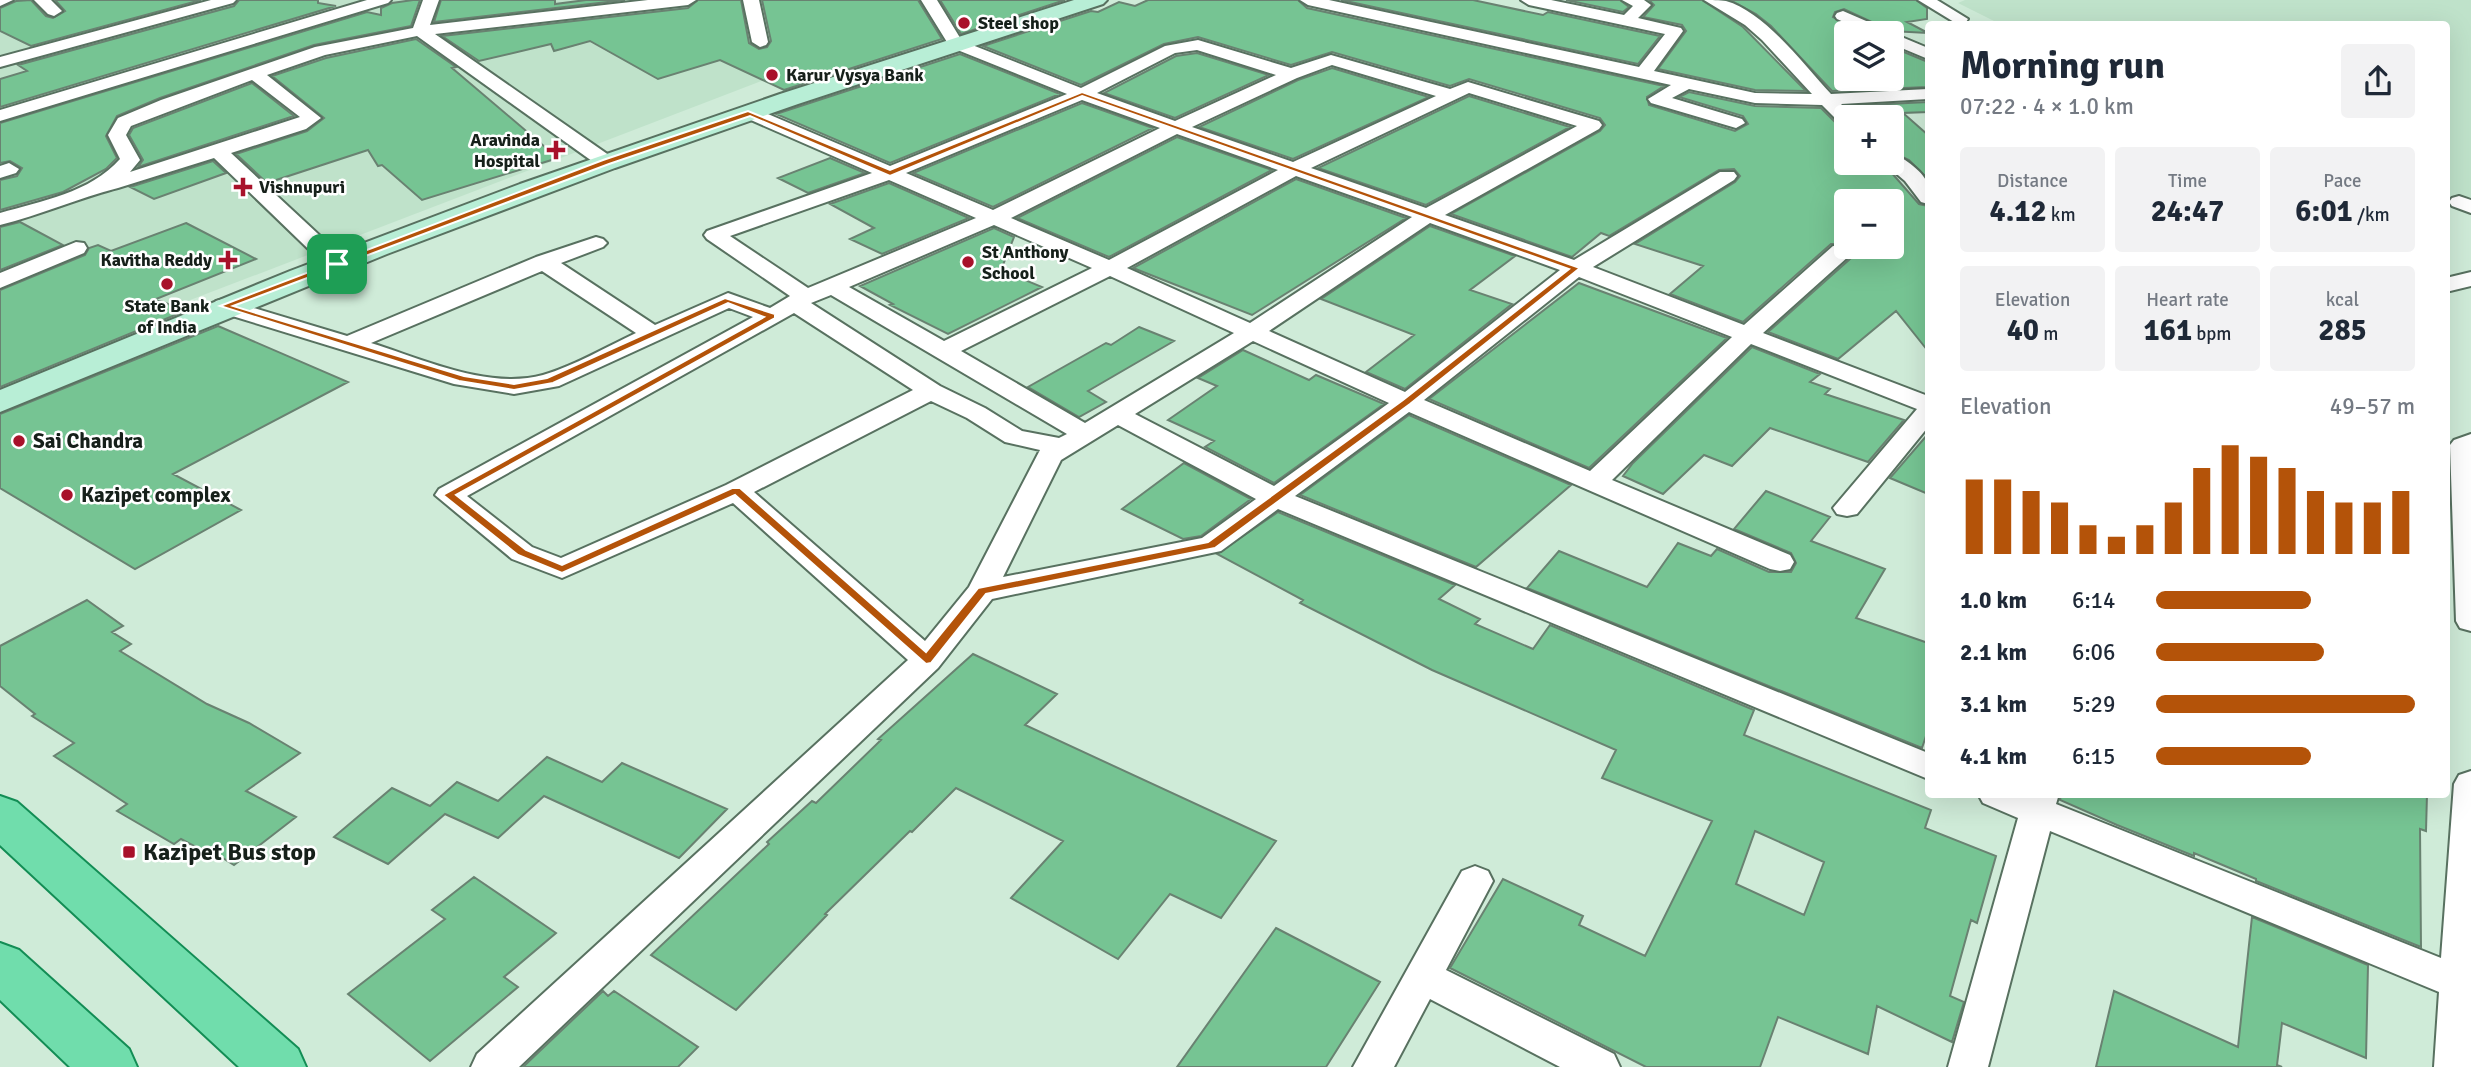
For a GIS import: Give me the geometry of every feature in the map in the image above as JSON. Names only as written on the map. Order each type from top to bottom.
[{"type":"main road","points":[[0,815],[278,1067]]},
{"type":"main road","points":[[0,966],[108,1067]]},
{"type":"street","points":[[0,1],[5,0]]},
{"type":"street","points":[[0,62],[228,0]]},
{"type":"street","points":[[0,116],[383,0]]},
{"type":"street","points":[[420,31],[431,0]]},
{"type":"street","points":[[94,189],[124,170],[130,160],[117,135],[124,122],[321,51],[555,8],[688,0]]},
{"type":"street","points":[[751,0],[761,42]]},
{"type":"street","points":[[929,0],[956,44],[1082,94],[1576,268],[1925,404]]},
{"type":"street","points":[[0,402],[224,306],[606,162],[956,44],[1096,0]]},
{"type":"street","points":[[1308,0],[1755,98],[1825,100],[1925,94]]},
{"type":"street","points":[[1529,0],[1675,31],[1643,74]]},
{"type":"street","points":[[1627,21],[1643,5],[1630,0]]},
{"type":"street","points":[[1926,0],[1961,19]]},
{"type":"street","points":[[1726,2],[1755,22],[1834,108]]},
{"type":"street","points":[[1383,17],[1402,6]]},
{"type":"street","points":[[198,10],[223,17]]},
{"type":"street","points":[[1843,16],[1854,21]]},
{"type":"street","points":[[249,24],[275,31]]},
{"type":"street","points":[[420,31],[606,162]]},
{"type":"street","points":[[1904,43],[1925,53]]},
{"type":"street","points":[[1074,440],[1014,437],[976,413],[930,391],[714,235],[890,173],[1082,94],[1171,49],[1198,44],[1291,74]]},
{"type":"street","points":[[930,391],[736,491],[562,569],[522,553],[449,495],[801,300],[994,218],[1175,127],[1291,74],[1331,60],[1453,94]]},
{"type":"street","points":[[0,219],[300,125],[312,118],[255,74]]},
{"type":"street","points":[[1687,83],[1657,99],[1736,123]]},
{"type":"street","points":[[491,1067],[926,660],[982,591],[1050,455],[1250,333],[1426,217],[1593,125],[1468,87],[1294,169],[1110,268],[941,352]]},
{"type":"street","points":[[750,113],[1110,268],[1407,402],[1780,562]]},
{"type":"street","points":[[218,151],[337,264]]},
{"type":"street","points":[[1904,167],[1920,177]]},
{"type":"street","points":[[982,591],[1211,545],[1407,402],[1576,268],[1727,176]]},
{"type":"street","points":[[349,345],[544,262],[596,243]]},
{"type":"street","points":[[0,281],[76,248]]},
{"type":"street","points":[[1593,482],[1748,334],[1834,257]]},
{"type":"street","points":[[544,262],[653,334]]},
{"type":"street","points":[[2450,284],[2471,279]]},
{"type":"street","points":[[832,286],[941,352],[1074,440]]},
{"type":"street","points":[[224,306],[463,379],[514,387],[550,381],[728,300],[772,316]]},
{"type":"street","points":[[1116,414],[1275,498],[1925,766]]},
{"type":"street","points":[[1847,508],[1925,416]]},
{"type":"street","points":[[2457,441],[2471,621]]},
{"type":"street","points":[[736,491],[926,660]]},
{"type":"street","points":[[2454,1067],[2471,784]]},
{"type":"street","points":[[2015,798],[2039,803],[2460,982]]},
{"type":"street","points":[[1968,1067],[2039,803]]},
{"type":"street","points":[[1373,1067],[1475,881]]},
{"type":"street","points":[[1422,976],[1600,1067]]},
{"type":"shaded area","name":"Vishnupuri","points":[[0,0],[973,0],[0,373]]},
{"type":"shaded area","points":[[1965,0],[2471,0],[2471,197],[2450,196],[2450,21],[1994,21],[1958,3]]},
{"type":"building","points":[[31,0],[46,16],[53,18],[65,11],[55,0],[201,0],[31,46],[0,31],[0,8],[16,1]]},
{"type":"building","points":[[239,0],[318,0],[318,3],[336,6],[0,107],[0,79],[27,71],[18,65],[234,6]]},
{"type":"building","points":[[420,0],[411,26],[314,45],[160,98],[117,116],[106,136],[117,158],[106,169],[63,192],[0,210],[0,180],[17,176],[22,168],[10,161],[0,163],[0,123],[367,12],[381,15],[381,8],[392,3]]},
{"type":"building","points":[[441,0],[555,0],[555,4],[586,0],[625,0],[434,22]]},
{"type":"building","points":[[698,0],[741,0],[749,43],[759,49],[767,47],[771,41],[762,0],[918,0],[942,39],[784,90],[720,60],[658,79],[590,41],[554,51],[551,44],[479,61],[442,36],[688,8]]},
{"type":"building","points":[[940,0],[1065,0],[961,34]]},
{"type":"building","points":[[1148,0],[1298,0],[1307,8],[1664,86],[1647,97],[1649,105],[1735,131],[1748,124],[1743,116],[1679,97],[1689,92],[1755,106],[1821,108],[1834,121],[1834,175],[1894,175],[1919,204],[1925,205],[1925,347],[1896,311],[1838,359],[1768,332],[1850,259],[1904,259],[1904,189],[1834,189],[1834,244],[1743,322],[1670,294],[1703,266],[1635,244],[1735,182],[1740,176],[1734,169],[1719,170],[1609,236],[1601,233],[1572,257],[1451,214],[1600,131],[1605,125],[1600,118],[1469,79],[1450,86],[1332,52],[1291,65],[1198,37],[1164,44],[1081,85],[983,46],[1091,11],[1098,12],[1119,2],[1135,6]]},
{"type":"building","points":[[1341,0],[1473,0],[1543,15],[1548,12],[1660,36],[1638,64]]},
{"type":"building","points":[[1566,0],[1620,0],[1629,7],[1623,12]]},
{"type":"building","points":[[1649,0],[1702,0],[1743,27],[1806,91],[1755,90],[1658,69],[1686,31],[1682,25],[1643,17],[1654,5]]},
{"type":"building","points":[[1730,0],[1916,0],[1927,8],[1927,19],[1907,22],[1925,33],[1904,32],[1904,21],[1870,21],[1844,9],[1835,12],[1833,17],[1840,21],[1834,21],[1834,91],[1756,14]]},
{"type":"building","points":[[416,39],[456,67],[452,68],[558,158],[422,200],[382,165],[378,166],[368,150],[267,183],[236,154],[307,131],[324,118],[272,76],[326,58]]},
{"type":"building","points":[[1904,52],[1925,61],[1925,87],[1904,88]]},
{"type":"building","points":[[1197,53],[1269,75],[1175,118],[1104,93],[1176,56]]},
{"type":"building","points":[[960,54],[1060,94],[890,163],[776,114]]},
{"type":"building","points":[[1332,68],[1429,97],[1293,159],[1199,127],[1298,80]]},
{"type":"building","points":[[252,83],[294,116],[138,167],[143,160],[129,135],[133,128]]},
{"type":"building","points":[[1469,96],[1570,127],[1426,205],[1318,168]]},
{"type":"building","points":[[1925,102],[1925,112],[1904,113],[1904,105],[1867,105]]},
{"type":"building","points":[[1082,103],[1153,128],[993,207],[913,173]]},
{"type":"building","points":[[1904,114],[1925,132],[1925,176],[1904,158]]},
{"type":"building","points":[[1177,137],[1272,170],[1109,257],[1017,218]]},
{"type":"building","points":[[830,158],[865,173],[808,193],[778,178]]},
{"type":"building","points":[[213,161],[226,173],[154,199],[130,187]]},
{"type":"building","points":[[1296,179],[1406,218],[1252,315],[1133,268]]},
{"type":"building","points":[[889,183],[969,218],[882,254],[850,239],[874,228],[830,204]]},
{"type":"building","points":[[20,222],[63,245],[0,270],[0,227]]},
{"type":"building","points":[[186,223],[256,259],[156,299],[185,311],[0,387],[0,290],[85,255],[89,248],[98,245],[111,251]]},
{"type":"building","points":[[1430,226],[1515,256],[1470,290],[1512,304],[1405,389],[1366,372],[1414,335],[1321,299]]},
{"type":"building","points":[[994,228],[1014,237],[1001,270],[1042,287],[948,334],[890,305],[893,304],[860,286]]},
{"type":"building","points":[[1579,283],[1727,338],[1589,468],[1429,399]]},
{"type":"building","name":"Kazipet complex","points":[[218,326],[348,382],[173,474],[241,510],[135,569],[0,488],[0,414]]},
{"type":"building","points":[[1139,327],[1174,341],[1088,391],[1106,402],[1079,417],[1028,387],[1106,343],[1111,345]]},
{"type":"building","points":[[1752,347],[1820,374],[1810,382],[1830,389],[1825,394],[1904,420],[1868,462],[1770,428],[1732,466],[1704,455],[1663,494],[1623,476],[1633,463]]},
{"type":"building","points":[[1243,350],[1309,380],[1316,375],[1384,404],[1274,483],[1205,447],[1214,441],[1168,420],[1217,386],[1198,378]]},
{"type":"building","points":[[1409,415],[1571,485],[1476,567],[1300,495]]},
{"type":"building","points":[[1925,437],[1925,493],[1890,478]]},
{"type":"building","points":[[1184,463],[1251,499],[1201,536],[1183,539],[1122,509]]},
{"type":"building","points":[[1766,491],[1830,517],[1811,541],[1885,569],[1856,618],[1925,642],[1925,739],[1922,748],[1527,588],[1559,551],[1647,587],[1678,543],[1711,556],[1717,549],[1769,572],[1791,572],[1796,563],[1791,553],[1734,529]]},
{"type":"building","points":[[1278,512],[1455,585],[1439,599],[1480,619],[1475,624],[1533,649],[1550,625],[1754,710],[1744,735],[1931,810],[1925,828],[1996,856],[1977,923],[1971,920],[1950,996],[1964,1002],[1952,1042],[1877,1006],[1868,1054],[1778,1017],[1760,1067],[1646,1067],[1450,968],[1503,879],[1583,916],[1579,925],[1645,956],[1712,821],[1602,778],[1616,750],[1432,670],[1300,603],[1303,600],[1217,554]],"holes":[[[1755,831],[1824,862],[1804,915],[1736,884]]]},
{"type":"building","points":[[87,600],[123,626],[112,632],[131,644],[120,651],[207,704],[249,723],[300,753],[246,791],[296,817],[234,865],[210,850],[207,853],[181,839],[174,844],[117,811],[127,804],[54,756],[74,743],[32,716],[35,714],[0,686],[0,646]]},
{"type":"building","points":[[973,654],[1057,694],[1025,725],[1276,841],[1221,918],[1170,894],[1118,959],[1011,898],[1063,841],[956,788],[825,914],[827,915],[736,1010],[651,955],[769,844],[767,842],[812,801],[816,803],[881,740],[878,739]]},
{"type":"building","points":[[547,757],[602,782],[622,763],[727,809],[679,858],[544,796],[498,838],[445,814],[388,864],[334,837],[392,788],[430,806],[457,782],[498,801]]},
{"type":"building","points":[[2427,798],[2426,831],[2420,829],[2421,947],[2256,881],[2194,853],[2194,856],[2117,825],[2060,800]]},
{"type":"building","points":[[474,877],[556,933],[504,977],[518,987],[430,1061],[348,994],[445,919],[432,910]]},
{"type":"building","points":[[2252,917],[2368,965],[2366,1058],[2282,1023],[2277,1065],[2282,1067],[2096,1067],[2114,991],[2238,1047]]},
{"type":"building","points":[[1276,928],[1380,982],[1326,1067],[1177,1067]]},
{"type":"building","points":[[603,991],[608,996],[614,991],[698,1047],[678,1067],[523,1067]]},
{"type":"place","name":"Steel shop","points":[[964,23]]},
{"type":"place","name":"Karur Vysya Bank","points":[[772,75]]},
{"type":"place","name":"Aravinda Hospital","points":[[556,150]]},
{"type":"place","name":"Vishnupuri","points":[[243,187]]},
{"type":"place","name":"Kavitha Reddy","points":[[228,260]]},
{"type":"place","name":"St Anthony School","points":[[968,262]]},
{"type":"place","name":"State Bank of India","points":[[167,284]]},
{"type":"place","name":"Sai Chandra","points":[[19,441]]},
{"type":"place","name":"Kazipet complex","points":[[67,495]]},
{"type":"place","name":"Kazipet Bus stop","points":[[129,852]]},
{"type":"route","points":[[1082,94],[1576,268],[1407,402],[1211,545],[982,591],[926,660],[736,491],[562,569],[522,553],[449,495],[772,316],[728,300],[550,381],[514,387],[463,379],[224,306],[337,264],[606,162],[750,113],[890,173],[1082,94]]}]
